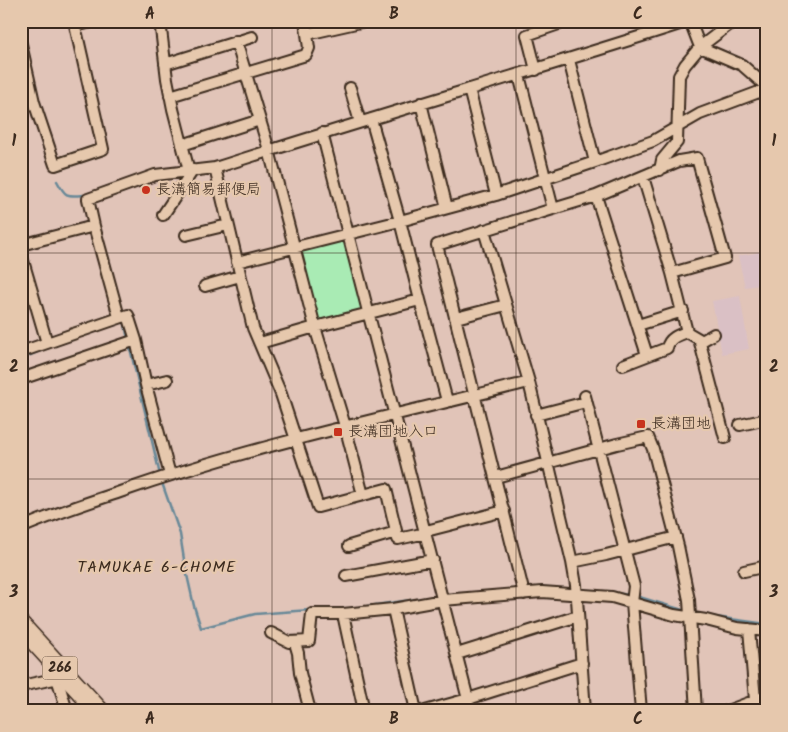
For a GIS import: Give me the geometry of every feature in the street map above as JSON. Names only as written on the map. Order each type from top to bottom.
[{"type":"highway","name":"266","points":[[21,626],[62,677],[99,711]]},
{"type":"street","points":[[21,44],[34,102],[55,165],[103,149],[74,23],[96,21]]},
{"type":"street","points":[[160,21],[170,96],[182,145],[191,171]]},
{"type":"street","points":[[170,96],[306,56],[309,48],[305,21]]},
{"type":"street","points":[[308,34],[342,24],[365,21]]},
{"type":"street","points":[[119,317],[88,199],[155,175],[215,168],[322,133],[569,60],[689,21],[700,47],[742,65],[767,88],[700,114],[653,141],[496,195],[237,262]]},
{"type":"street","points":[[660,170],[662,160],[677,142],[680,76],[685,65],[700,47],[734,21]]},
{"type":"street","points":[[536,70],[527,35],[559,24]]},
{"type":"street","points":[[165,64],[252,36]]},
{"type":"street","points":[[236,41],[269,150],[315,328],[364,494]]},
{"type":"street","points":[[569,60],[595,162]]},
{"type":"street","points":[[518,75],[553,209]]},
{"type":"street","points":[[350,88],[360,122]]},
{"type":"street","points":[[469,88],[496,195]]},
{"type":"street","points":[[421,103],[447,208]]},
{"type":"street","points":[[371,119],[447,401]]},
{"type":"street","points":[[182,145],[260,120]]},
{"type":"street","points":[[322,133],[444,600],[471,711]]},
{"type":"street","points":[[524,592],[437,245],[596,196],[680,162],[697,158],[725,258],[672,273]]},
{"type":"street","points":[[215,168],[253,328],[280,394],[318,507],[386,489],[398,539],[504,511]]},
{"type":"street","points":[[162,216],[191,171]]},
{"type":"street","points":[[643,177],[683,311],[687,332],[699,339],[700,342],[725,438]]},
{"type":"street","points":[[596,196],[647,355]]},
{"type":"street","points":[[186,235],[228,224]]},
{"type":"street","points":[[21,245],[94,226]]},
{"type":"street","points":[[484,230],[529,382],[572,562],[582,663],[584,710]]},
{"type":"street","points":[[21,254],[46,343]]},
{"type":"street","points":[[205,286],[240,276]]},
{"type":"street","points":[[260,343],[420,300]]},
{"type":"street","points":[[456,318],[506,305]]},
{"type":"street","points":[[638,325],[683,311]]},
{"type":"street","points":[[21,352],[128,315],[170,474]]},
{"type":"street","points":[[623,365],[667,348],[668,342],[676,336],[687,332]]},
{"type":"street","points":[[700,342],[714,334]]},
{"type":"street","points":[[21,379],[136,340]]},
{"type":"street","points":[[146,385],[167,380]]},
{"type":"street","points":[[21,528],[170,474],[395,413],[529,382]]},
{"type":"street","points":[[536,414],[586,399],[634,589],[632,602],[641,711]]},
{"type":"street","points":[[740,425],[767,418]]},
{"type":"street","points":[[496,476],[648,437],[653,449],[676,537],[689,600],[696,711]]},
{"type":"street","points":[[349,546],[396,532]]},
{"type":"street","points":[[572,562],[676,537]]},
{"type":"street","points":[[346,576],[433,560]]},
{"type":"street","points":[[744,572],[767,566]]},
{"type":"street","points":[[271,632],[289,642],[296,643],[309,641],[312,614],[343,614],[393,610],[444,600],[524,592],[576,591],[612,597],[644,605],[660,612],[767,631]]},
{"type":"street","points":[[393,610],[416,711]]},
{"type":"street","points":[[343,614],[364,711]]},
{"type":"street","points":[[457,654],[578,616]]},
{"type":"street","points":[[749,629],[755,700]]},
{"type":"street","points":[[296,643],[300,672],[310,711]]},
{"type":"street","points":[[425,711],[582,663]]},
{"type":"street","points":[[21,686],[62,677],[68,711]]},
{"type":"street","points":[[727,711],[767,696]]},
{"type":"shaded area","points":[[766,251],[767,284],[745,287],[738,256]]},
{"type":"shaded area","points":[[740,296],[749,349],[722,354],[712,301]]},
{"type":"green space","points":[[346,239],[365,312],[316,325],[296,250]]},
{"type":"waterway","points":[[57,181],[64,193],[73,196],[86,196]]},
{"type":"waterway","points":[[108,259],[121,307]]},
{"type":"waterway","points":[[124,320],[128,339]]},
{"type":"waterway","points":[[102,329],[124,322]]},
{"type":"waterway","points":[[129,344],[160,475]]},
{"type":"waterway","points":[[21,359],[47,348]]},
{"type":"waterway","points":[[161,480],[180,534],[185,566],[201,628],[255,614],[310,610]]},
{"type":"waterway","points":[[554,588],[574,589]]},
{"type":"waterway","points":[[614,593],[631,595]]},
{"type":"waterway","points":[[361,607],[439,596]]},
{"type":"waterway","points":[[636,596],[686,611]]},
{"type":"waterway","points":[[708,616],[767,624]]},
{"type":"place","name":"長溝簡易郵便局","points":[[146,190]]},
{"type":"place","name":"長溝団地","points":[[641,424]]},
{"type":"place","name":"長溝団地入口","points":[[338,432]]},
{"type":"district","name":"TAMUKAE 6-CHOME","points":[[157,567]]}]
